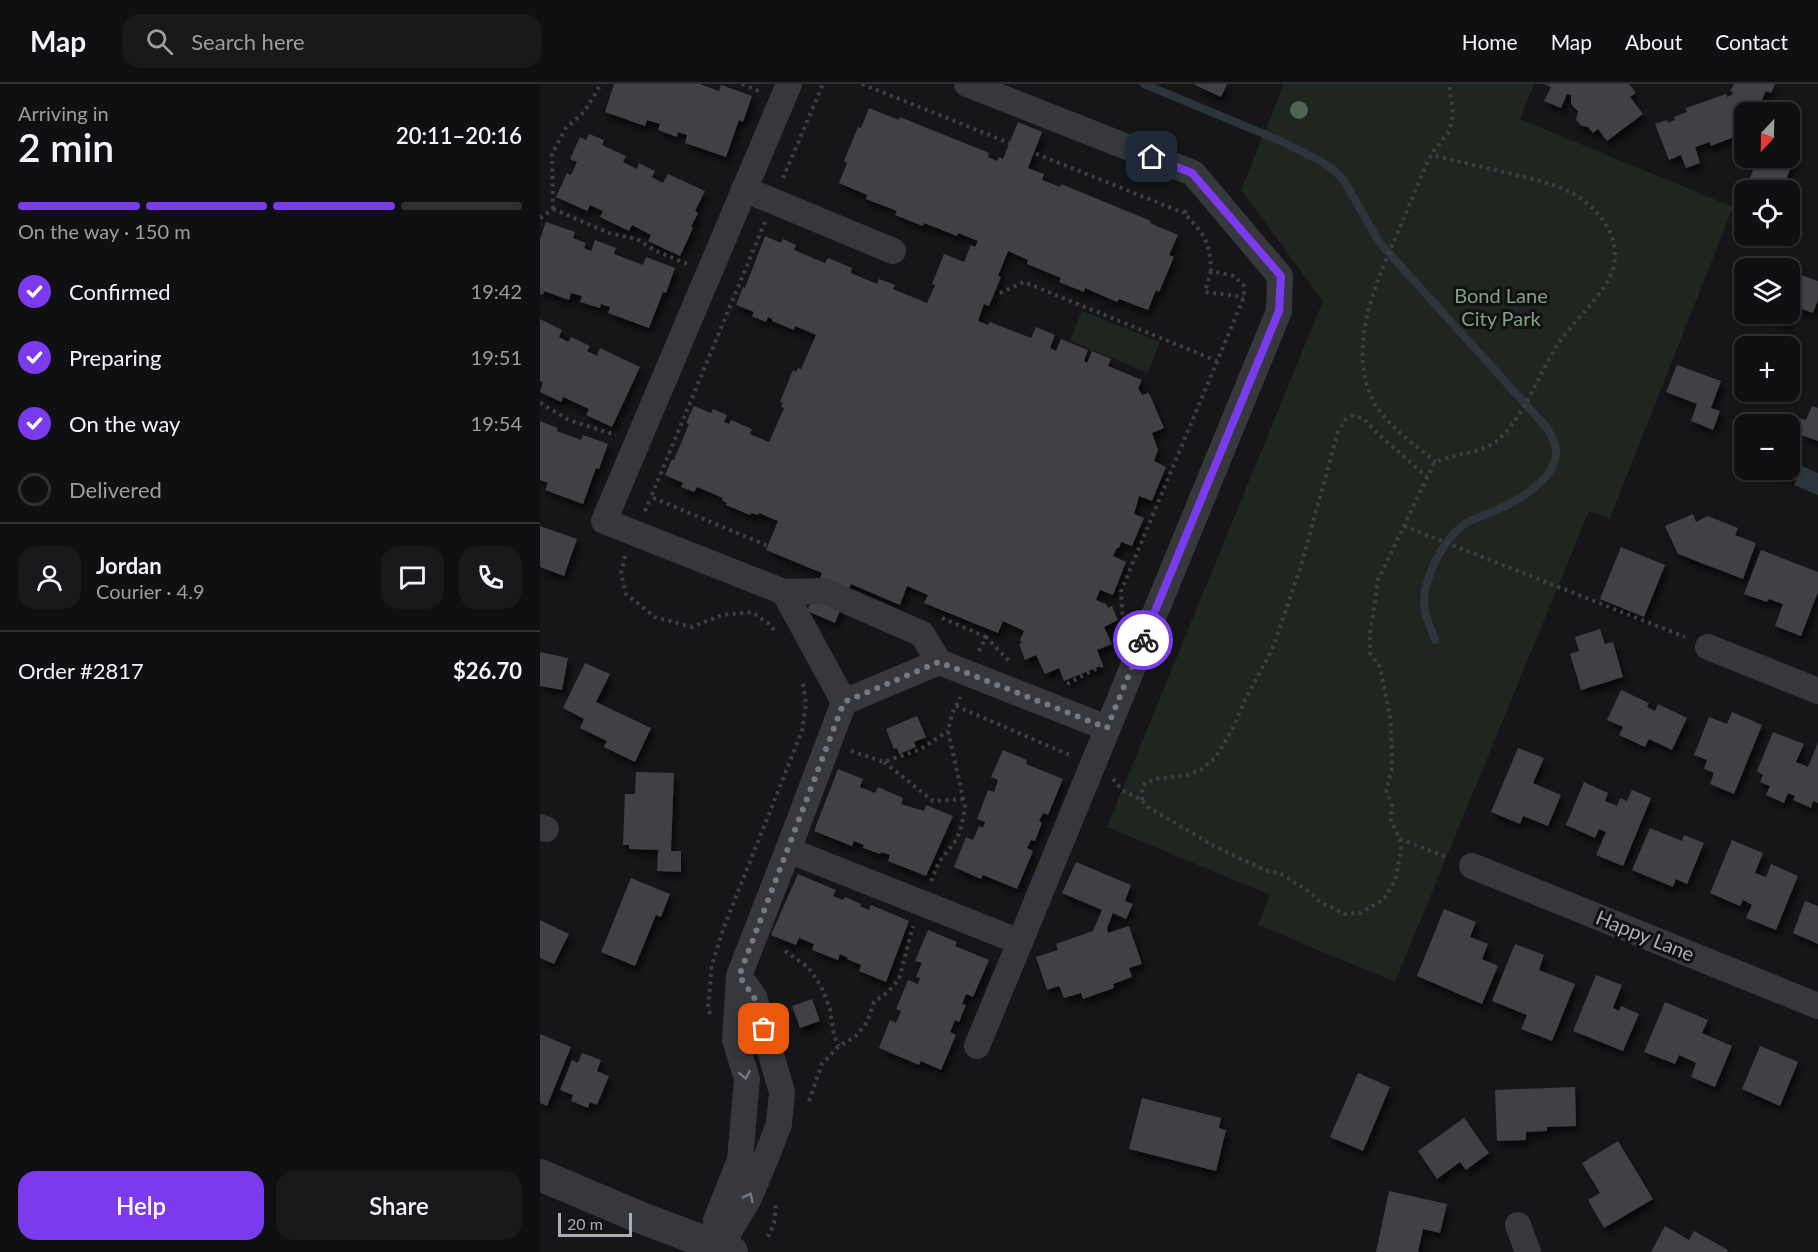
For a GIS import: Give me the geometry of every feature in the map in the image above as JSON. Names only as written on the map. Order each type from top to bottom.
[{"type":"street","points":[[789,84],[604,521],[784,592],[824,591],[922,634],[939,662],[1107,728]]},
{"type":"street","points":[[967,84],[1192,173],[1281,276],[1279,311],[977,1046]]},
{"type":"street","points":[[744,189],[893,251]]},
{"type":"street","points":[[784,592],[844,702]]},
{"type":"street","points":[[1708,647],[1818,691]]},
{"type":"street","points":[[723,1250],[716,1220],[740,1160],[747,1079],[735,1040],[739,976],[844,702],[939,662]]},
{"type":"street","points":[[788,850],[1020,942]]},
{"type":"street","name":"Happy Lane","points":[[1472,866],[1818,1006]]},
{"type":"street","points":[[723,1250],[749,1198],[779,1124],[782,1092],[754,997],[739,976]]},
{"type":"street","points":[[540,1175],[723,1250]]},
{"type":"street","points":[[1518,1224],[1528,1252]]},
{"type":"path","points":[[553,209],[552,154],[565,129],[585,111],[601,84]]},
{"type":"path","points":[[742,84],[759,91]]},
{"type":"path","points":[[780,184],[823,84]]},
{"type":"path","points":[[862,84],[1184,213],[1203,233],[1210,254],[1211,271],[1205,292],[1244,297]]},
{"type":"path","points":[[1436,462],[1387,419],[1372,398],[1364,371],[1364,348],[1367,312],[1378,279],[1431,155],[1451,126],[1449,84]]},
{"type":"path","points":[[1107,772],[1122,790],[1142,800],[1148,807],[1214,846],[1265,870],[1281,874],[1308,891],[1320,902],[1345,914],[1361,913],[1371,908],[1384,899],[1391,889],[1400,862],[1401,850],[1400,839],[1391,821],[1392,805],[1386,790],[1392,768],[1391,721],[1380,667],[1370,653],[1370,634],[1378,580],[1436,462],[1477,452],[1499,438],[1531,395],[1561,340],[1610,278],[1615,258],[1610,228],[1600,216],[1570,192],[1543,181],[1431,155]]},
{"type":"path","points":[[1184,213],[1196,201]]},
{"type":"path","points":[[540,218],[553,209]]},
{"type":"path","points":[[553,209],[609,233],[638,239],[654,250],[689,265]]},
{"type":"path","points":[[643,515],[769,213]]},
{"type":"path","points":[[1121,627],[1123,619],[1121,591],[1244,297],[1244,286],[1234,276],[1211,271]]},
{"type":"path","points":[[1000,293],[1024,282],[1217,361]]},
{"type":"path","points":[[540,403],[569,420],[616,435]]},
{"type":"path","points":[[1142,800],[1142,788],[1145,783],[1155,779],[1187,776],[1201,771],[1216,757],[1233,728],[1272,650],[1300,569],[1338,432],[1345,420],[1353,416],[1363,418],[1378,435],[1427,477]]},
{"type":"path","points":[[651,497],[820,567]]},
{"type":"path","points":[[1404,526],[1708,647]]},
{"type":"path","points":[[626,552],[621,573],[626,594],[655,617],[692,627],[722,615],[752,612],[769,624],[775,632]]},
{"type":"path","points":[[941,618],[986,637],[1015,668]]},
{"type":"path","points":[[977,657],[986,637]]},
{"type":"path","points":[[1062,686],[1104,666],[1108,658]]},
{"type":"path","points":[[711,1017],[708,1008],[712,964],[718,945],[802,732],[806,704],[801,672]]},
{"type":"path","points":[[928,887],[939,862],[957,839],[962,824],[964,799],[948,731],[964,689]]},
{"type":"path","points":[[956,706],[1072,757]]},
{"type":"path","points":[[884,762],[921,749],[948,731]]},
{"type":"path","points":[[842,747],[884,762],[933,801],[964,799]]},
{"type":"path","points":[[1400,839],[1472,866]]},
{"type":"path","points":[[784,951],[808,967],[821,986],[830,1008],[834,1036],[839,1046],[855,1037],[867,1022],[874,1002],[899,979],[914,924]]},
{"type":"green space","name":"Bond Lane City Park","points":[[1284,84],[1534,84],[1520,119],[1733,207],[1610,518],[1589,511],[1395,982],[1258,925],[1270,895],[1107,827],[1323,301],[1241,190]]},
{"type":"green space","points":[[1082,311],[1160,342],[1148,373],[1070,341]]},
{"type":"shaded area","points":[[1802,466],[1818,473],[1818,495],[1794,485],[1796,480],[1800,480]]},
{"type":"building","points":[[614,84],[700,84],[719,91],[721,85],[752,96],[743,122],[739,120],[726,157],[685,143],[687,135],[678,132],[677,137],[658,130],[660,124],[647,120],[645,126],[605,112]]},
{"type":"building","points":[[1193,84],[1227,84],[1221,97]]},
{"type":"building","points":[[1544,84],[1629,84],[1636,93],[1630,97],[1643,114],[1607,141],[1598,129],[1593,133],[1576,120],[1578,111],[1571,104],[1571,95],[1567,94],[1561,108],[1544,101],[1551,87]]},
{"type":"building","points":[[1734,84],[1775,84],[1771,93],[1766,91],[1761,102],[1734,102],[1734,137],[1711,146],[1710,142],[1695,147],[1700,163],[1686,168],[1681,155],[1669,160],[1655,124],[1675,120],[1674,117],[1687,112],[1686,108],[1726,94],[1727,97],[1732,95],[1733,92],[1730,91]]},
{"type":"building","points":[[869,108],[899,120],[900,117],[989,153],[988,157],[997,161],[999,157],[1003,159],[1018,122],[1042,132],[1028,168],[1044,174],[1042,180],[1060,187],[1061,184],[1151,221],[1150,223],[1178,235],[1169,255],[1174,257],[1159,292],[1156,290],[1148,310],[1119,299],[1117,302],[1085,288],[1084,292],[1059,282],[1061,278],[1027,264],[1028,260],[1008,251],[998,276],[1001,277],[989,306],[984,304],[978,321],[988,325],[990,322],[1031,338],[1036,327],[1055,335],[1050,348],[1056,351],[1061,339],[1088,350],[1084,361],[1087,363],[1092,351],[1111,359],[1108,366],[1142,380],[1138,388],[1142,395],[1149,393],[1164,428],[1152,433],[1158,450],[1154,461],[1166,467],[1152,501],[1139,496],[1134,514],[1144,518],[1132,546],[1121,542],[1113,556],[1126,562],[1113,595],[1100,590],[1096,600],[1106,604],[1108,608],[1112,606],[1118,620],[1104,627],[1112,644],[1097,650],[1103,665],[1064,681],[1059,668],[1045,674],[1036,655],[1025,660],[1019,644],[1022,643],[1020,640],[1024,631],[1003,621],[998,633],[924,603],[928,595],[907,586],[900,605],[851,584],[835,623],[807,611],[822,573],[766,550],[778,521],[759,513],[750,515],[726,505],[723,498],[697,487],[694,492],[681,487],[683,483],[665,475],[672,459],[674,460],[694,406],[711,413],[713,409],[727,415],[724,422],[729,424],[731,420],[752,429],[750,434],[769,442],[784,408],[781,407],[783,403],[780,402],[793,370],[796,372],[798,368],[801,369],[816,335],[795,326],[794,330],[768,317],[766,322],[752,316],[754,312],[736,305],[765,236],[781,243],[783,239],[796,245],[794,250],[825,263],[828,258],[852,268],[851,273],[877,284],[879,279],[895,285],[893,289],[927,303],[944,254],[964,262],[971,245],[975,247],[978,241],[958,233],[957,236],[924,223],[923,226],[895,215],[897,211],[866,199],[867,195],[839,183],[847,163],[844,161],[858,127],[861,128]]},
{"type":"building","points":[[589,134],[604,140],[602,145],[626,156],[623,162],[637,169],[639,163],[655,171],[652,177],[663,183],[668,174],[705,191],[695,211],[698,213],[691,227],[693,228],[680,256],[648,241],[651,235],[632,225],[629,231],[600,217],[603,211],[590,205],[587,211],[556,197],[567,173],[571,175],[577,162],[570,159],[580,137],[586,140]]},
{"type":"building","points":[[1754,168],[1791,168],[1786,180],[1749,180]]},
{"type":"building","points":[[546,222],[575,232],[573,238],[586,243],[584,248],[591,251],[595,240],[616,248],[614,254],[643,265],[646,257],[675,268],[649,328],[608,313],[610,307],[601,304],[600,308],[580,302],[582,296],[571,293],[569,300],[544,291],[543,295],[540,294],[540,239]]},
{"type":"building","points":[[1800,275],[1818,281],[1818,300],[1813,313],[1800,308]]},
{"type":"building","points":[[540,319],[562,330],[559,337],[568,342],[571,337],[590,346],[587,351],[597,356],[600,348],[640,367],[612,427],[586,415],[589,409],[563,397],[561,402],[540,392],[543,382],[540,381]]},
{"type":"building","points":[[1677,365],[1721,381],[1711,408],[1720,411],[1713,430],[1691,421],[1697,404],[1666,392]]},
{"type":"building","points":[[1812,406],[1818,408],[1818,441],[1801,435],[1803,429],[1800,428],[1800,418],[1806,420]]},
{"type":"building","points":[[540,421],[558,428],[557,431],[581,440],[583,435],[608,444],[599,469],[596,468],[583,504],[545,490],[548,483],[540,480]]},
{"type":"building","points":[[1693,514],[1696,522],[1708,516],[1738,528],[1735,535],[1756,543],[1743,579],[1678,554],[1665,526]]},
{"type":"building","points":[[540,526],[577,539],[564,576],[540,567]]},
{"type":"building","points":[[1621,547],[1665,565],[1644,617],[1600,599]]},
{"type":"building","points":[[1761,550],[1818,572],[1818,592],[1801,636],[1775,626],[1783,604],[1769,599],[1767,602],[1744,594]]},
{"type":"building","points":[[1600,629],[1605,644],[1613,642],[1623,677],[1581,690],[1570,654],[1579,651],[1575,637]]},
{"type":"building","points":[[540,652],[568,658],[562,690],[540,686]]},
{"type":"building","points":[[585,663],[610,674],[596,702],[651,728],[635,762],[604,747],[607,741],[580,728],[584,719],[563,708]]},
{"type":"building","points":[[1621,690],[1649,703],[1647,707],[1655,711],[1658,704],[1687,718],[1672,750],[1649,739],[1645,747],[1619,735],[1623,727],[1607,720]]},
{"type":"building","points":[[1732,712],[1762,725],[1734,794],[1710,784],[1714,773],[1704,769],[1707,760],[1694,755],[1709,717],[1727,724]]},
{"type":"building","points":[[917,716],[926,737],[914,742],[916,747],[899,754],[897,748],[894,749],[886,729]]},
{"type":"building","points":[[1773,732],[1804,744],[1796,762],[1808,767],[1818,743],[1818,803],[1813,801],[1811,808],[1793,800],[1795,796],[1788,793],[1784,803],[1766,795],[1770,786],[1760,782],[1763,775],[1757,771]]},
{"type":"building","points":[[1518,748],[1544,758],[1533,783],[1561,795],[1548,826],[1523,816],[1520,824],[1491,812]]},
{"type":"building","points":[[1003,750],[1027,760],[1026,764],[1063,779],[1048,815],[1043,813],[1039,821],[1042,823],[1035,841],[1031,840],[1027,848],[1033,851],[1017,889],[983,875],[981,879],[954,867],[966,837],[973,840],[979,826],[983,828],[985,822],[977,819],[988,790],[994,792],[998,780],[991,777]]},
{"type":"building","points":[[838,769],[863,779],[860,787],[875,793],[878,787],[903,798],[901,804],[924,811],[926,805],[953,816],[926,876],[888,861],[890,855],[863,848],[864,845],[854,841],[852,846],[814,831]]},
{"type":"building","points":[[636,772],[674,773],[671,851],[681,851],[681,872],[657,871],[658,850],[629,849],[629,845],[623,845],[625,794],[635,794]]},
{"type":"building","points":[[1584,782],[1608,793],[1605,801],[1617,806],[1620,798],[1627,801],[1632,790],[1651,798],[1623,866],[1596,855],[1606,832],[1599,829],[1595,838],[1566,825]]},
{"type":"building","points":[[1650,828],[1682,841],[1684,835],[1704,843],[1687,884],[1676,879],[1673,887],[1632,870]]},
{"type":"building","points":[[1732,840],[1763,853],[1755,873],[1766,877],[1771,864],[1798,876],[1776,930],[1746,918],[1752,905],[1743,900],[1740,906],[1710,893]]},
{"type":"building","points":[[1076,862],[1131,885],[1125,901],[1133,904],[1126,919],[1113,913],[1107,928],[1108,933],[1129,926],[1142,964],[1129,968],[1132,977],[1113,984],[1114,988],[1083,999],[1081,993],[1064,998],[1059,986],[1047,990],[1036,957],[1058,950],[1056,944],[1093,931],[1102,910],[1062,893]]},
{"type":"building","points":[[798,874],[836,890],[833,896],[843,900],[845,897],[869,910],[871,905],[909,921],[886,982],[859,971],[861,965],[840,954],[838,960],[812,950],[814,944],[799,938],[796,945],[771,935]]},
{"type":"building","points":[[631,878],[670,894],[661,917],[656,915],[635,966],[601,952]]},
{"type":"building","points":[[1805,901],[1818,906],[1818,944],[1793,933]]},
{"type":"building","points":[[1444,909],[1476,922],[1470,937],[1488,944],[1482,959],[1498,966],[1482,1004],[1417,976]]},
{"type":"building","points":[[540,920],[569,934],[554,964],[540,958]]},
{"type":"building","points":[[928,930],[957,942],[955,946],[989,960],[973,997],[966,994],[962,1004],[966,1005],[959,1022],[955,1020],[950,1032],[956,1035],[941,1070],[921,1061],[919,1065],[879,1048],[890,1020],[896,1023],[901,1011],[896,1009],[908,980],[918,984],[920,978],[916,977],[922,963],[915,961]]},
{"type":"building","points":[[1515,944],[1544,955],[1539,970],[1575,984],[1552,1041],[1521,1029],[1527,1015],[1492,1001]]},
{"type":"building","points":[[1596,975],[1622,985],[1613,1008],[1619,1011],[1621,1006],[1639,1014],[1623,1051],[1573,1031]]},
{"type":"building","points":[[812,999],[820,1021],[800,1028],[792,1006]]},
{"type":"building","points":[[1665,1002],[1708,1020],[1702,1033],[1732,1046],[1715,1087],[1691,1077],[1696,1063],[1679,1055],[1675,1064],[1644,1052]]},
{"type":"building","points":[[540,1034],[571,1047],[547,1106],[540,1103]]},
{"type":"building","points":[[1760,1046],[1798,1062],[1780,1106],[1742,1089]]},
{"type":"building","points":[[582,1053],[601,1060],[597,1071],[609,1076],[597,1105],[590,1102],[588,1108],[571,1101],[573,1095],[560,1090],[572,1060],[578,1063]]},
{"type":"building","points":[[1358,1073],[1390,1087],[1363,1151],[1330,1137]]},
{"type":"building","points":[[1575,1087],[1576,1126],[1547,1127],[1547,1131],[1526,1132],[1526,1140],[1497,1141],[1495,1090]]},
{"type":"building","points":[[1142,1098],[1221,1118],[1219,1128],[1226,1130],[1216,1171],[1129,1149]]},
{"type":"building","points":[[1464,1118],[1489,1153],[1466,1170],[1460,1162],[1437,1179],[1418,1151]]},
{"type":"building","points":[[1618,1141],[1653,1199],[1604,1228],[1588,1200],[1600,1193],[1582,1163]]},
{"type":"building","points":[[1389,1191],[1447,1204],[1440,1233],[1423,1229],[1418,1252],[1376,1252]]},
{"type":"building","points":[[1665,1226],[1689,1240],[1694,1231],[1728,1250],[1727,1252],[1651,1252]]},
{"type":"waterway","points":[[1144,84],[1281,141],[1322,162],[1336,172],[1345,182],[1379,242],[1547,428],[1556,451],[1554,464],[1549,473],[1523,496],[1465,524],[1449,540],[1435,562],[1424,598],[1427,617],[1435,640]]},
{"type":"way so far","points":[[764,1029],[754,997],[739,976],[844,702],[939,662],[1107,728],[1143,640]]},
{"type":"route","points":[[1143,640],[1279,311],[1281,276],[1192,173],[1152,157]]}]
